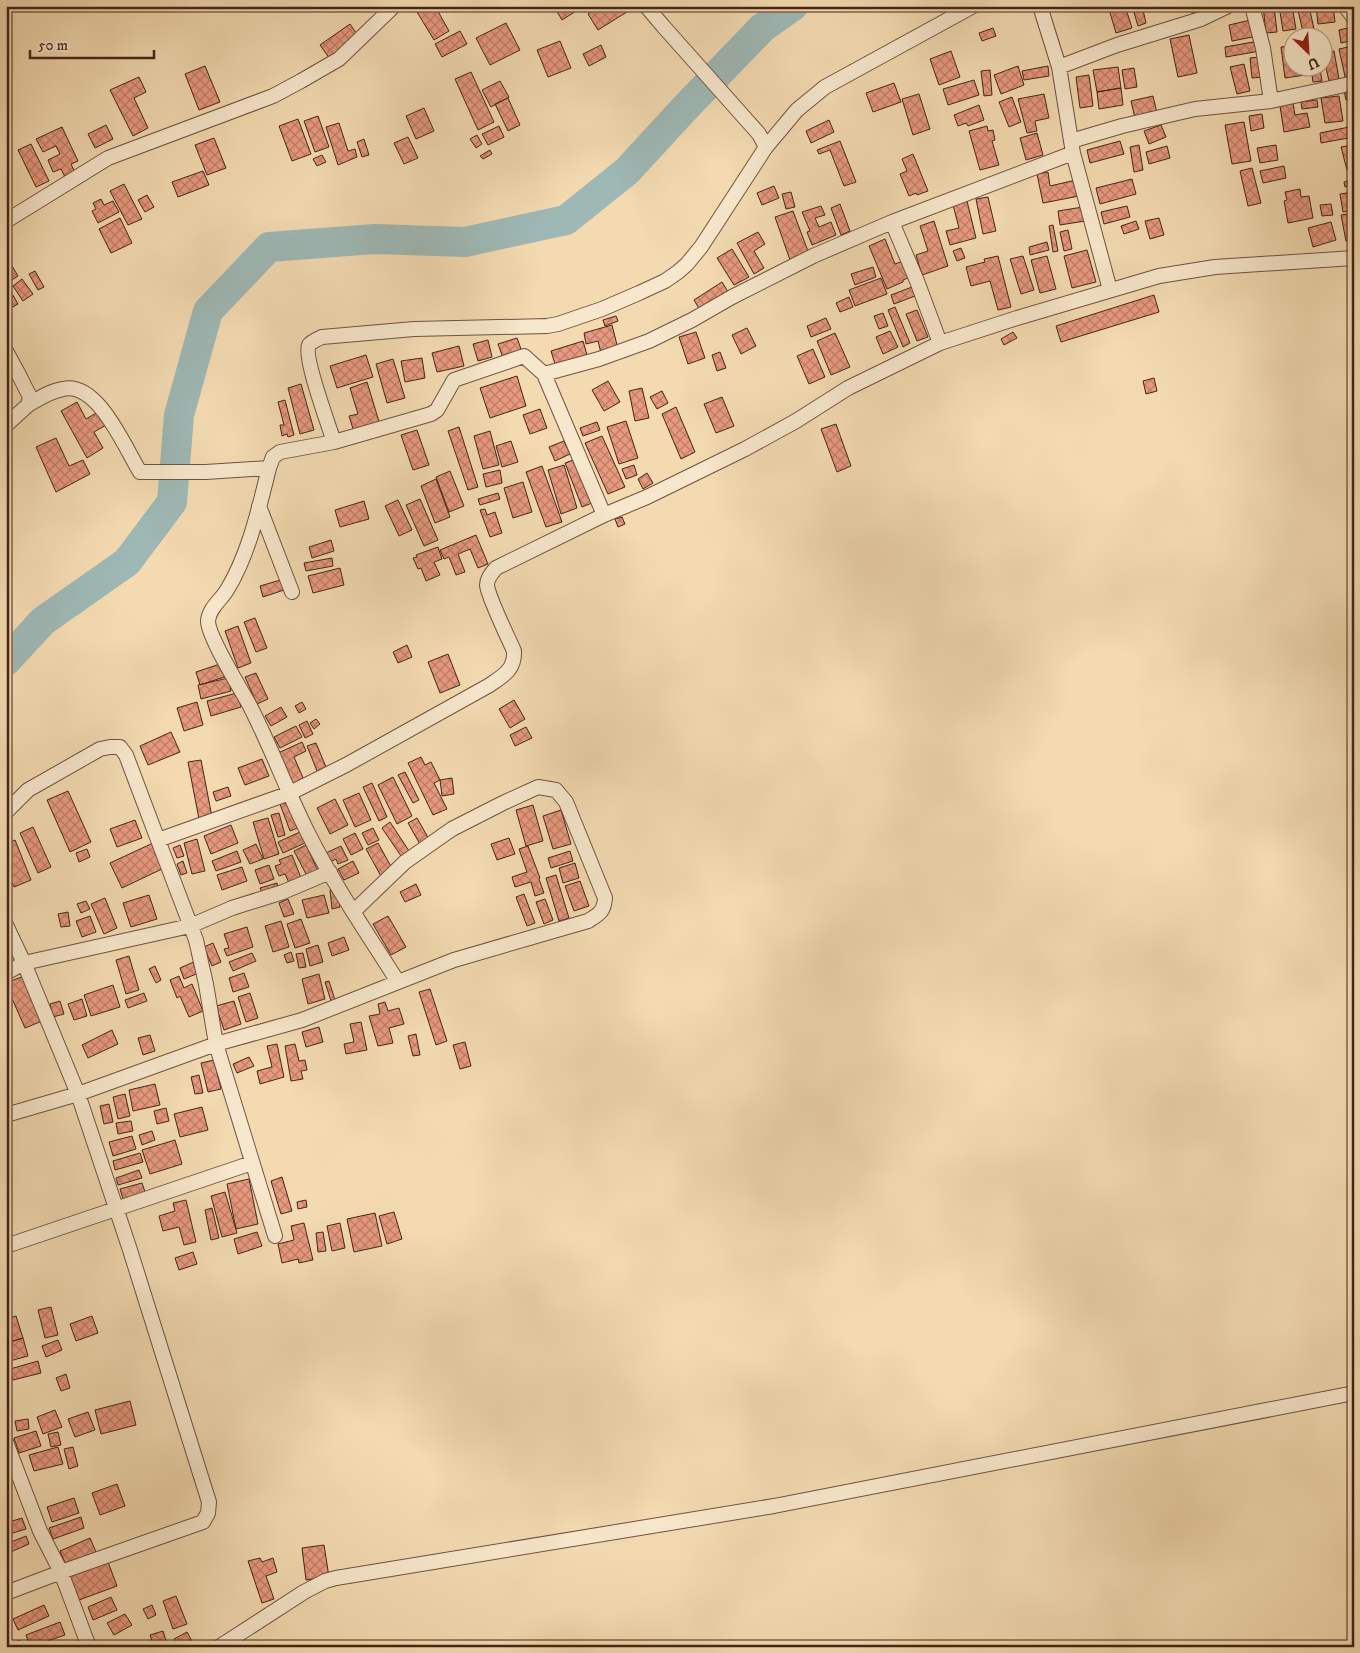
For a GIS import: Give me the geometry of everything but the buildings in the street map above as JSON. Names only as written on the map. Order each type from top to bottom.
[{"type":"street","points":[[6,221],[108,158],[273,96],[301,81],[338,59],[394,6]]},
{"type":"street","points":[[646,6],[759,134],[766,147]]},
{"type":"street","points":[[334,442],[307,353],[309,345],[314,341],[322,337],[414,329],[547,326],[602,309],[665,281],[687,264],[701,246],[766,147],[798,110],[825,87],[973,6]]},
{"type":"street","points":[[1040,6],[1059,66],[1072,147],[1110,290]]},
{"type":"street","points":[[1059,66],[1117,45],[1201,19],[1228,6]]},
{"type":"street","points":[[1252,6],[1263,48],[1271,100]]},
{"type":"street","points":[[1345,6],[1354,18]]},
{"type":"street","points":[[544,374],[599,359],[649,341],[813,256],[1122,126],[1195,109],[1271,100],[1354,83]]},
{"type":"street","points":[[892,222],[940,343]]},
{"type":"street","points":[[158,840],[290,793],[346,766],[506,674],[514,660],[514,651],[487,584],[496,568],[745,449],[796,421],[848,388],[940,343],[1159,276],[1215,267],[1354,258]]},
{"type":"street","points":[[6,351],[30,397],[28,405]]},
{"type":"street","points":[[398,982],[308,833],[250,707],[213,638],[208,624],[212,609],[227,589],[248,545],[273,457],[280,452],[334,442],[431,414],[436,410],[454,380],[522,356],[526,357],[544,374],[604,515]]},
{"type":"street","points":[[6,425],[28,405],[64,388],[80,391],[90,396],[104,411],[140,472],[206,472],[269,468]]},
{"type":"street","points":[[259,506],[292,592]]},
{"type":"street","points":[[6,812],[28,790],[100,749],[110,746],[120,747],[126,755],[196,940],[206,984],[216,1044],[275,1236]]},
{"type":"street","points":[[6,1115],[78,1094],[216,1044],[302,1020],[454,960],[588,920],[599,914],[605,907],[606,898],[566,802],[556,790],[538,787],[452,829],[405,862],[354,911]]},
{"type":"street","points":[[6,973],[24,963],[190,926],[232,908],[283,892],[330,872]]},
{"type":"street","points":[[6,925],[24,963],[78,1094],[209,1502],[208,1512],[203,1522],[6,1593]]},
{"type":"street","points":[[6,1246],[252,1163]]},
{"type":"street","points":[[219,1647],[304,1592],[325,1581],[336,1578],[774,1506],[1354,1393]]},
{"type":"street","points":[[6,1442],[40,1531],[61,1572],[89,1647]]},
{"type":"waterway","points":[[6,661],[43,621],[127,562],[172,502],[179,415],[208,311],[269,247],[375,239],[465,242],[566,220],[627,171],[762,28],[793,6]]}]
